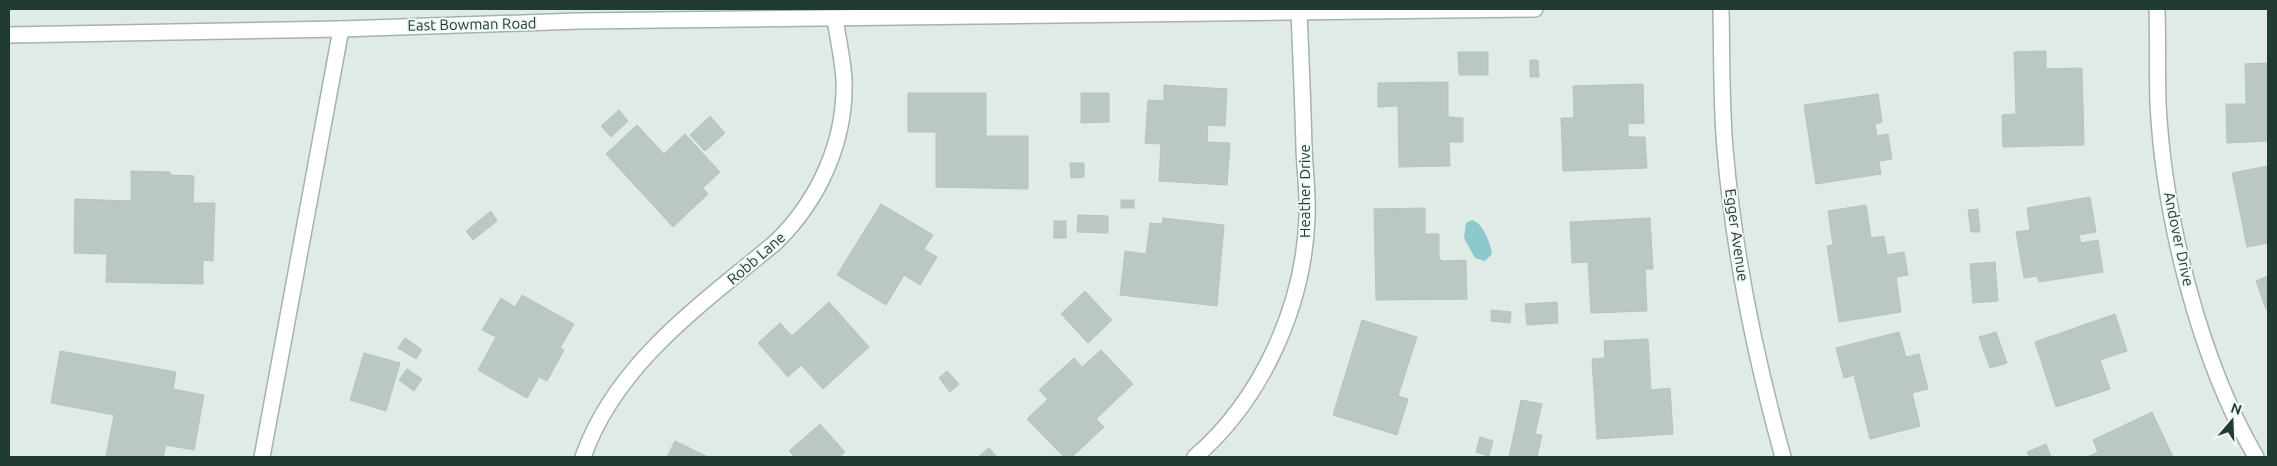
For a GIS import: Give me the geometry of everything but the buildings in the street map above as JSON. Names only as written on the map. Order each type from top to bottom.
[{"type":"street","name":"East Bowman Road","points":[[9,35],[341,29],[578,15],[835,19],[1535,9]]},
{"type":"street","name":"Egger Avenue","points":[[1721,9],[1725,148],[1738,260],[1760,372],[1783,457]]},
{"type":"street","name":"Andover Drive","points":[[2157,9],[2158,105],[2168,190],[2185,274],[2210,355],[2242,434],[2256,457]]},
{"type":"street","name":"Heather Drive","points":[[1195,457],[1228,424],[1260,378],[1284,328],[1300,273],[1307,217],[1299,13]]},
{"type":"street","name":"Robb Lane","points":[[583,457],[614,398],[636,368],[668,332],[790,229],[814,196],[831,160],[841,120],[844,80],[835,19]]},
{"type":"street","points":[[262,457],[341,29]]},
{"type":"water","points":[[1472,220],[1479,224],[1490,245],[1492,254],[1485,261],[1475,258],[1464,238],[1466,223]]}]
